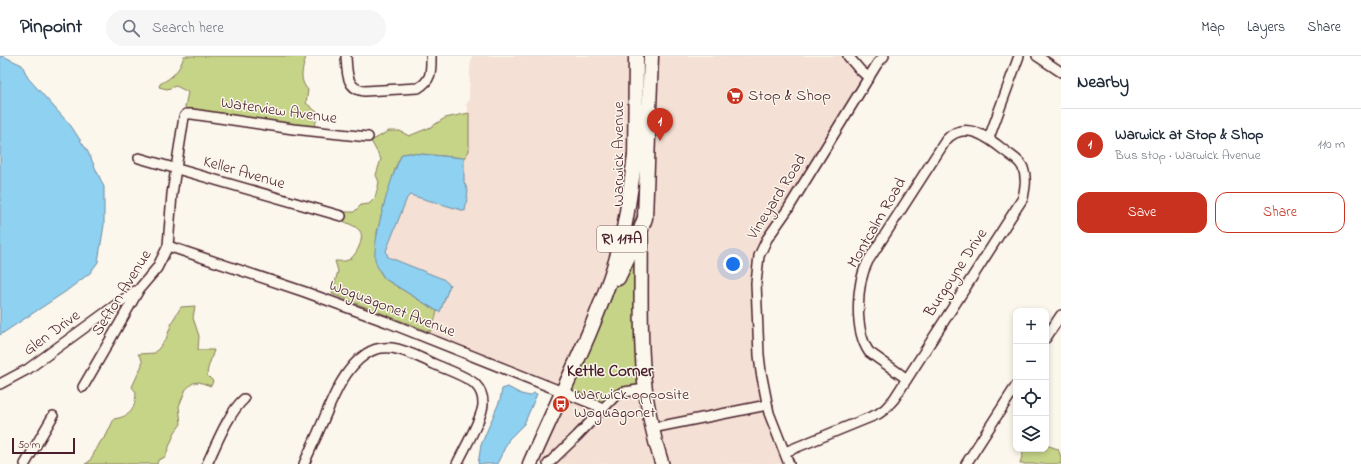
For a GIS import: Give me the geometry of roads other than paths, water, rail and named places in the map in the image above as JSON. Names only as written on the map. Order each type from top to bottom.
[{"type":"main road","name":"Warwick Avenue","points":[[636,56],[635,156],[637,218],[643,224]]},
{"type":"main road","name":"Warwick Avenue","points":[[651,56],[643,224],[641,315],[645,389],[652,428],[662,464]]},
{"type":"main road","name":"RI 117A","points":[[530,464],[603,300],[624,232],[635,156]]},
{"type":"main road","name":"RI 117A","points":[[595,318],[617,281],[643,224]]},
{"type":"street","points":[[346,56],[349,81],[357,90],[370,91],[418,88],[424,85],[429,79],[431,72],[430,56]]},
{"type":"street","points":[[848,56],[869,78]]},
{"type":"street","name":"Vineyard Road","points":[[789,464],[767,405],[759,355],[756,284],[759,256],[767,239],[788,209],[877,64],[884,56]]},
{"type":"street","points":[[989,138],[1019,56]]},
{"type":"street","points":[[1037,56],[1061,72]]},
{"type":"street","name":"Waterview Avenue","points":[[186,114],[293,129],[368,137]]},
{"type":"street","name":"Sefton Avenue","points":[[83,387],[140,288],[157,268],[168,246],[172,194],[184,117],[186,114]]},
{"type":"street","name":"Montcalm Road","points":[[907,379],[869,352],[864,342],[861,330],[859,289],[864,269],[922,176],[949,137],[956,133],[969,131],[980,133],[989,138]]},
{"type":"street","name":"Burgoyne Drive","points":[[785,452],[878,414],[890,404],[907,379],[1023,198],[1026,182],[1023,167],[1018,161],[989,138]]},
{"type":"street","name":"Keller Avenue","points":[[139,158],[341,216]]},
{"type":"street","name":"Woguagonet Avenue","points":[[168,246],[380,319],[562,393],[603,408]]},
{"type":"street","name":"Glen Drive","points":[[0,384],[28,369],[140,288]]},
{"type":"street","points":[[1049,333],[1061,315]]},
{"type":"street","points":[[304,464],[328,408],[349,371],[364,355],[373,350],[384,348],[393,348],[408,352],[467,379],[476,384],[480,390],[483,405],[479,418],[457,464]]},
{"type":"street","points":[[548,464],[578,436],[615,396],[624,392],[645,389]]},
{"type":"street","points":[[966,464],[1013,391]]},
{"type":"street","points":[[207,464],[232,414],[244,399]]},
{"type":"street","points":[[652,428],[767,405]]},
{"type":"street","points":[[25,464],[53,416]]},
{"type":"water","points":[[0,56],[22,65],[28,78],[71,126],[88,152],[104,187],[104,225],[98,262],[90,273],[65,292],[0,335]]},
{"type":"water","points":[[410,153],[464,158],[464,182],[468,191],[465,211],[410,195],[407,198],[386,251],[388,257],[443,279],[450,285],[440,312],[385,279],[375,259],[377,236],[388,190],[402,154]]},
{"type":"water","points":[[508,387],[521,394],[530,396],[534,393],[537,394],[524,424],[509,439],[497,464],[478,464],[481,445],[500,400],[502,389]]},
{"type":"place","name":"Stop & Shop","points":[[735,96]]},
{"type":"place","name":"Warwick at Stop & Shop","points":[[660,141]]},
{"type":"place","name":"Warwick opposite Woguagonet","points":[[561,404]]},
{"type":"district","name":"Kettle Corner","points":[[610,371]]}]
